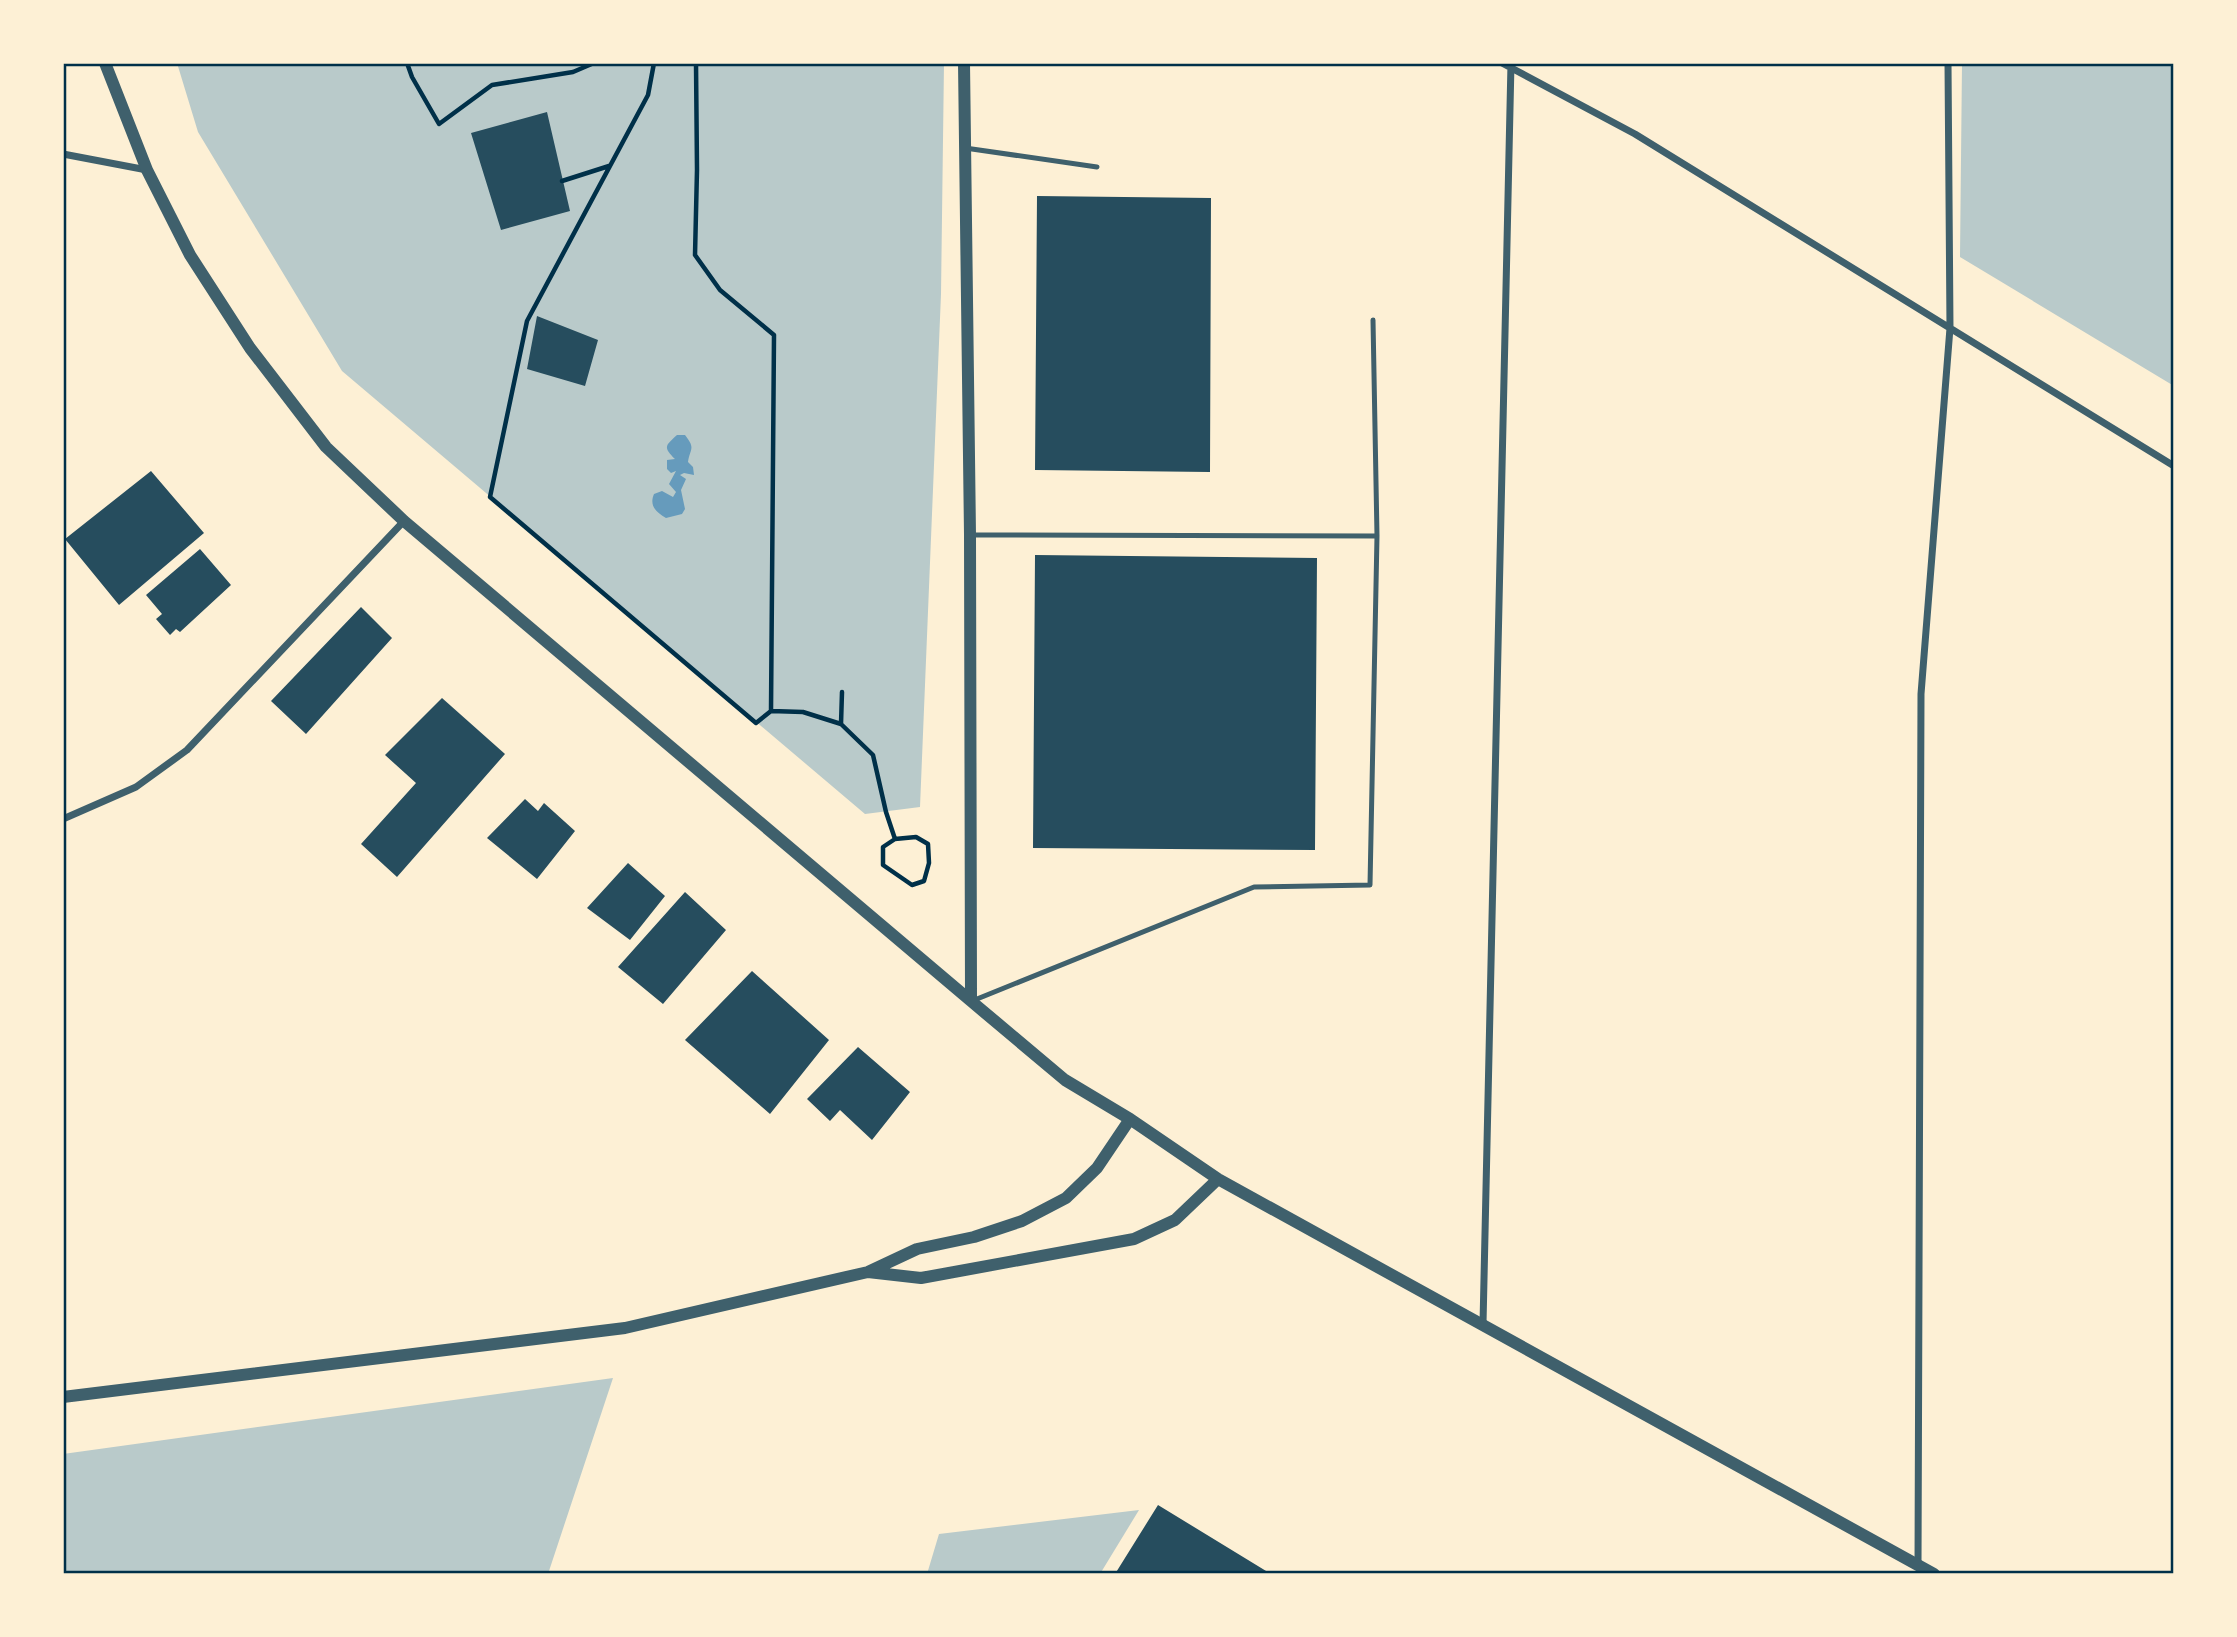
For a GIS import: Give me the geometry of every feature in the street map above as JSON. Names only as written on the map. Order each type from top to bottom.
[{"type":"street","points":[[105,63],[147,170],[190,255],[250,348],[326,447],[404,521],[1065,1080],[1130,1119],[1218,1179],[1934,1574]]},
{"type":"street","points":[[964,63],[970,535],[971,1001]]},
{"type":"street","points":[[1502,63],[1511,65],[1635,134],[2174,466]]},
{"type":"street","points":[[1918,1565],[1921,694],[1950,328],[1948,63]]},
{"type":"street","points":[[1483,1324],[1511,65]]},
{"type":"street","points":[[63,154],[147,170]]},
{"type":"street","points":[[63,818],[136,787],[187,750],[404,521]]},
{"type":"street","points":[[63,1398],[625,1328],[868,1272],[917,1249],[974,1237],[1022,1222],[1066,1198],[1097,1168],[1130,1119]]},
{"type":"street","points":[[868,1272],[921,1278],[1134,1239],[1175,1220],[1218,1179]]},
{"type":"lane","points":[[965,148],[1097,167]]},
{"type":"lane","points":[[971,1001],[1254,887],[1370,885],[1377,536],[1373,320]]},
{"type":"lane","points":[[970,535],[1377,536]]},
{"type":"path","points":[[407,63],[439,124],[492,85],[573,72],[594,63]]},
{"type":"path","points":[[654,63],[648,95],[527,321],[490,497],[756,723],[771,711],[803,712],[841,724],[873,755],[895,839]]},
{"type":"path","points":[[696,63],[695,255],[720,290],[774,335],[771,711]]},
{"type":"path","points":[[562,181],[610,166]]},
{"type":"path","points":[[841,724],[842,692]]},
{"type":"path","points":[[916,837],[928,844],[929,863],[924,881],[912,885],[883,865],[883,847],[895,839],[916,837]]},
{"type":"shaded area","points":[[177,63],[944,63],[941,294],[920,807],[865,814],[342,371],[198,132]]},
{"type":"shaded area","points":[[1962,63],[2174,63],[2174,386],[1960,257]]},
{"type":"shaded area","points":[[613,1378],[548,1574],[63,1574],[63,1454]]},
{"type":"shaded area","points":[[1139,1510],[1100,1574],[927,1574],[939,1534]]},
{"type":"water","points":[[677,435],[685,435],[690,443],[688,462],[693,467],[694,475],[680,475],[686,479],[681,490],[685,509],[682,514],[666,518],[654,508],[652,502],[654,494],[662,491],[673,497],[676,492],[669,484],[676,471],[671,473],[667,469],[667,460],[675,459],[667,447]]},
{"type":"building","points":[[547,112],[570,211],[501,230],[471,133]]},
{"type":"building","points":[[1037,196],[1211,198],[1210,472],[1035,470]]},
{"type":"building","points":[[537,316],[598,340],[585,386],[527,369]]},
{"type":"building","points":[[151,471],[204,533],[119,605],[65,539]]},
{"type":"building","points":[[200,549],[231,585],[180,632],[176,629],[170,635],[156,619],[162,614],[146,595]]},
{"type":"building","points":[[1035,555],[1317,558],[1315,850],[1033,848]]},
{"type":"building","points":[[361,607],[392,638],[306,734],[271,701]]},
{"type":"building","points":[[442,698],[505,754],[397,877],[361,844],[416,783],[385,755]]},
{"type":"building","points":[[525,799],[538,811],[544,803],[575,831],[537,879],[487,838]]},
{"type":"building","points":[[628,863],[665,896],[630,940],[587,908]]},
{"type":"building","points":[[685,892],[726,930],[663,1004],[618,967]]},
{"type":"building","points":[[752,971],[829,1040],[770,1114],[685,1040]]},
{"type":"building","points":[[858,1047],[910,1092],[872,1140],[840,1110],[830,1121],[807,1099]]},
{"type":"building","points":[[1158,1505],[1271,1574],[1115,1574]]}]
